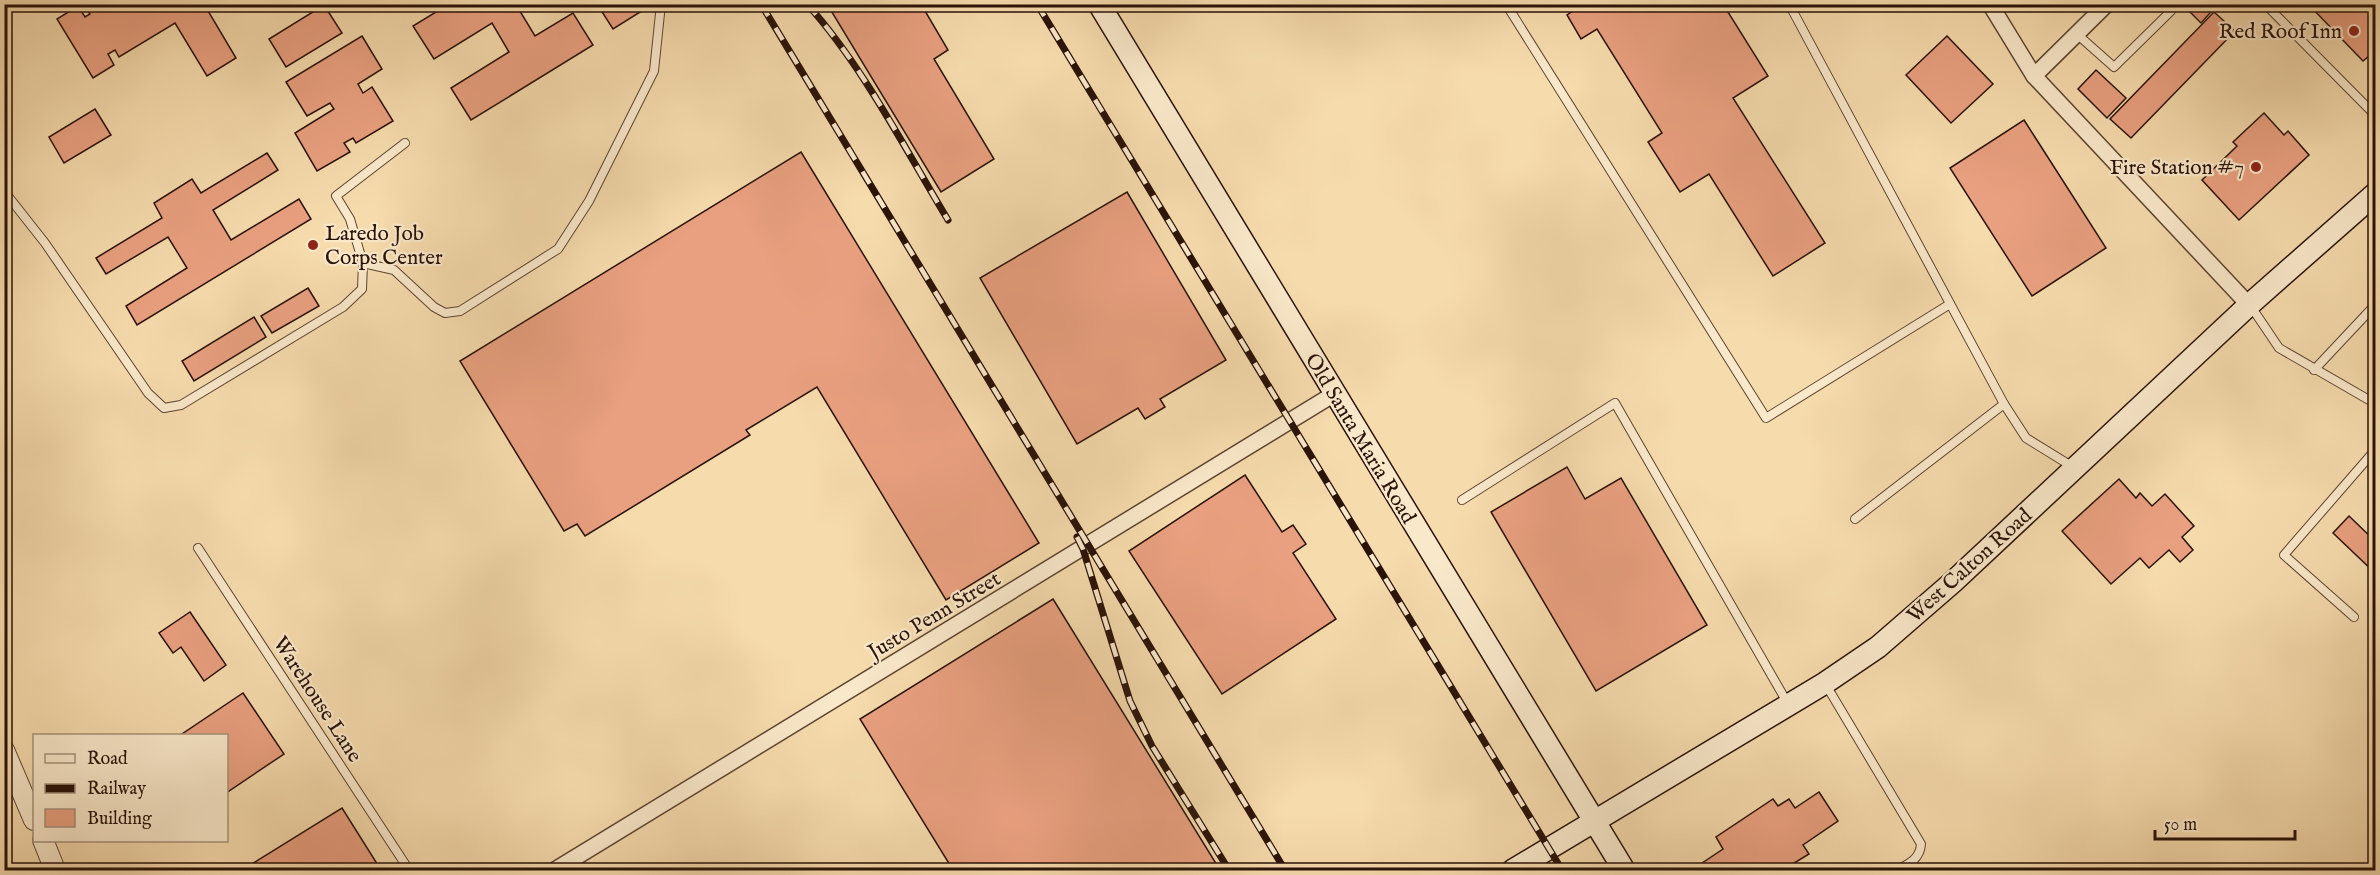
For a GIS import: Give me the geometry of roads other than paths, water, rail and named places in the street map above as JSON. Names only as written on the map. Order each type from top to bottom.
[{"type":"main road","name":"Old Santa Maria Road","points":[[1099,4],[1624,870]]},
{"type":"main road","name":"West Calton Road","points":[[1513,870],[1826,683],[1878,648],[1953,582],[2249,305],[2376,193]]},
{"type":"street","points":[[1990,4],[2034,76],[2249,305]]},
{"type":"street","points":[[2034,76],[2108,4]]},
{"type":"street","name":"Justo Penn Street","points":[[555,870],[1335,393]]},
{"type":"street","points":[[5,751],[33,818]]},
{"type":"street","points":[[44,842],[55,870]]},
{"type":"lane","points":[[363,262],[394,270],[434,307],[445,313],[460,311],[558,249],[589,201],[654,71],[661,4]]},
{"type":"lane","points":[[1506,4],[1766,418],[1950,304]]},
{"type":"lane","points":[[1789,4],[2004,404],[2026,438],[2074,468]]},
{"type":"lane","points":[[2078,35],[2114,67],[2171,11],[2165,4]]},
{"type":"lane","points":[[2268,4],[2268,7],[2376,116]]},
{"type":"lane","points":[[4,191],[45,243],[148,393],[164,408],[181,405],[343,307],[362,289],[363,262],[350,219],[336,196],[405,144]]},
{"type":"lane","points":[[2314,370],[2376,304]]},
{"type":"lane","points":[[2249,305],[2279,348],[2376,404]]},
{"type":"lane","points":[[1462,500],[1615,404],[1788,705]]},
{"type":"lane","points":[[1855,519],[2004,404]]},
{"type":"lane","points":[[2354,617],[2284,555],[2376,449]]},
{"type":"lane","name":"Warehouse Lane","points":[[198,548],[409,870]]},
{"type":"lane","points":[[1826,683],[1921,844],[1921,850],[1915,859],[1897,870]]},
{"type":"railway","points":[[761,4],[1285,870]]},
{"type":"railway","points":[[807,4],[847,54],[865,81],[948,220]]},
{"type":"railway","points":[[1037,4],[1562,870]]},
{"type":"railway","points":[[1077,537],[1083,549],[1130,701],[1152,746],[1229,870]]},
{"type":"place","name":"Red Roof Inn","points":[[2354,31]]},
{"type":"place","name":"Fire Station #7","points":[[2256,167]]},
{"type":"place","name":"Laredo Job Corps Center","points":[[313,245]]}]
